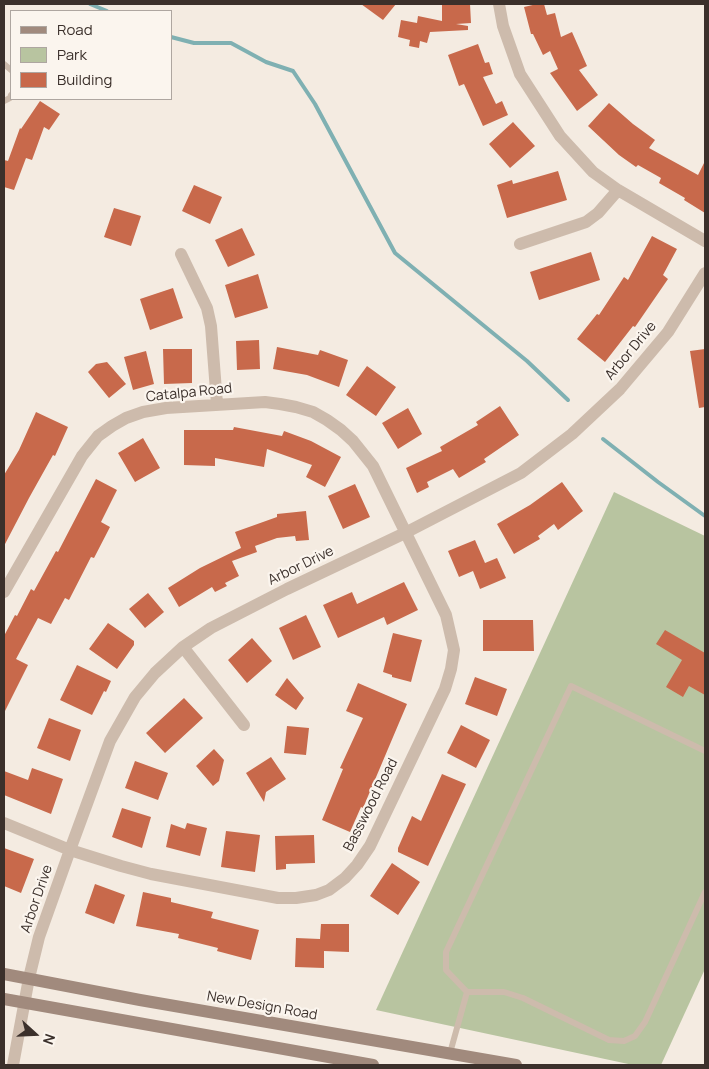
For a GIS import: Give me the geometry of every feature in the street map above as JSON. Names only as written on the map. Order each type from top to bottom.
[{"type":"main road","name":"New Design Road","points":[[4,974],[448,1059],[516,1065]]},
{"type":"main road","points":[[4,999],[373,1065]]},
{"type":"street","points":[[499,4],[503,26],[520,74],[560,136],[594,172],[618,190],[705,241]]},
{"type":"street","points":[[520,244],[586,222],[598,213],[618,190]]},
{"type":"street","points":[[181,254],[207,308],[211,326],[218,404]]},
{"type":"street","name":"Arbor Drive","points":[[13,1065],[26,1003],[29,978],[39,937],[70,850],[110,741],[135,697],[155,673],[183,647],[211,628],[521,474],[572,434],[620,389],[668,332],[705,273]]},
{"type":"street","name":"Catalpa Road","points":[[4,592],[82,456],[98,436],[126,418],[143,412],[166,408],[265,402],[313,412],[341,430],[353,441],[373,466],[405,533]]},
{"type":"street","name":"Basswood Road","points":[[70,850],[151,874],[278,898],[316,895],[329,890],[345,878],[370,846],[445,689],[451,669],[454,650],[446,615],[405,533]]},
{"type":"street","points":[[183,647],[244,724]]},
{"type":"street","points":[[4,823],[70,850]]},
{"type":"lane","points":[[705,751],[571,686],[446,952],[446,970],[467,992],[504,992],[522,998],[609,1040],[624,1041],[636,1036],[645,1022],[705,892]]},
{"type":"lane","points":[[448,1059],[467,992]]},
{"type":"green space","points":[[614,492],[705,536],[705,969],[661,1065],[633,1065],[376,1010]]},
{"type":"building","points":[[361,4],[396,4],[383,20]]},
{"type":"building","points":[[442,4],[470,4],[471,23],[456,24],[468,26],[468,30],[430,32],[427,43],[420,41],[419,48],[409,46],[410,40],[398,37],[401,20],[417,23],[418,16],[442,21]]},
{"type":"building","points":[[544,4],[547,15],[555,13],[561,37],[572,32],[587,66],[579,70],[598,95],[577,111],[550,73],[558,69],[550,51],[543,55],[533,34],[531,34],[524,7]]},
{"type":"building","points":[[478,44],[485,63],[489,62],[493,74],[483,77],[496,104],[502,101],[508,115],[483,126],[464,84],[459,86],[448,55]]},
{"type":"building","points":[[40,101],[60,114],[49,130],[44,127],[32,160],[26,158],[14,190],[4,187],[4,160],[8,161],[20,128]]},
{"type":"building","points":[[609,103],[655,140],[649,148],[698,175],[705,161],[705,213],[684,200],[685,198],[659,183],[661,178],[638,165],[636,167],[619,155],[588,126]]},
{"type":"building","points":[[513,122],[535,146],[510,168],[489,144]]},
{"type":"building","points":[[558,171],[567,200],[507,218],[497,185],[512,180],[513,184]]},
{"type":"building","points":[[194,185],[222,197],[210,224],[182,211]]},
{"type":"building","points":[[114,208],[141,216],[131,246],[104,237]]},
{"type":"building","points":[[242,228],[255,255],[228,267],[215,240]]},
{"type":"building","points":[[652,236],[677,249],[663,275],[668,279],[635,327],[633,326],[605,362],[577,339],[597,314],[599,315],[624,277],[628,280]]},
{"type":"building","points":[[591,252],[600,280],[539,300],[530,272]]},
{"type":"building","points":[[258,274],[268,308],[235,318],[225,285]]},
{"type":"building","points":[[173,288],[183,318],[150,330],[140,299]]},
{"type":"building","points":[[259,340],[260,369],[237,370],[236,341]]},
{"type":"building","points":[[277,347],[318,355],[320,350],[348,360],[339,387],[307,375],[273,369]]},
{"type":"building","points":[[163,349],[192,349],[192,383],[164,384]]},
{"type":"building","points":[[705,349],[705,407],[699,408],[690,351]]},
{"type":"building","points":[[146,351],[154,384],[133,390],[124,357]]},
{"type":"building","points":[[107,362],[126,384],[109,398],[88,372],[96,364]]},
{"type":"building","points":[[367,366],[396,387],[376,416],[346,395]]},
{"type":"building","points":[[500,406],[519,435],[484,459],[486,462],[459,478],[453,469],[427,482],[429,487],[417,493],[406,468],[442,451],[440,447],[478,425],[476,422]]},
{"type":"building","points":[[408,408],[422,434],[398,449],[382,423]]},
{"type":"building","points":[[36,412],[68,427],[55,456],[53,455],[4,546],[4,475],[19,450]]},
{"type":"building","points":[[234,427],[282,436],[284,431],[311,441],[341,457],[325,487],[306,477],[312,465],[267,449],[264,467],[215,458],[215,466],[184,465],[184,430],[233,430]]},
{"type":"building","points":[[143,438],[160,468],[135,482],[118,453]]},
{"type":"building","points":[[96,479],[117,490],[101,522],[110,527],[94,558],[91,557],[69,600],[65,598],[51,624],[38,618],[16,659],[28,665],[4,713],[4,636],[31,589],[34,591],[56,551],[58,552]]},
{"type":"building","points":[[562,482],[583,511],[558,530],[554,524],[538,536],[540,539],[514,554],[497,524],[530,505]]},
{"type":"building","points":[[355,484],[370,517],[343,529],[328,496]]},
{"type":"building","points":[[306,511],[309,540],[296,541],[295,536],[277,538],[255,546],[257,552],[232,561],[239,576],[225,583],[227,586],[215,592],[212,587],[179,607],[168,588],[200,568],[241,548],[235,532],[277,517],[277,514]]},
{"type":"building","points":[[475,540],[485,563],[497,558],[506,578],[480,589],[473,571],[459,577],[448,551]]},
{"type":"building","points":[[404,582],[418,610],[387,625],[384,617],[338,638],[323,605],[352,592],[357,604]]},
{"type":"building","points":[[148,593],[164,612],[145,628],[129,609]]},
{"type":"building","points":[[306,615],[321,647],[293,660],[279,628]]},
{"type":"building","points":[[483,620],[533,620],[534,651],[483,651]]},
{"type":"building","points":[[108,623],[134,641],[134,645],[117,669],[89,649]]},
{"type":"building","points":[[665,630],[705,653],[705,695],[689,686],[683,697],[666,687],[682,660],[656,644]]},
{"type":"building","points":[[393,633],[422,640],[411,682],[392,677],[392,675],[383,672]]},
{"type":"building","points":[[252,638],[272,661],[247,683],[228,660]]},
{"type":"building","points":[[77,665],[111,681],[92,715],[60,700]]},
{"type":"building","points":[[475,677],[507,689],[497,716],[465,704]]},
{"type":"building","points":[[287,678],[304,698],[296,710],[275,695]]},
{"type":"building","points":[[358,683],[407,704],[363,808],[361,807],[350,832],[322,820],[343,769],[340,768],[363,718],[346,711]]},
{"type":"building","points":[[184,698],[203,718],[165,753],[146,733]]},
{"type":"building","points":[[49,718],[81,730],[70,761],[37,748]]},
{"type":"building","points":[[461,725],[490,740],[476,768],[447,753]]},
{"type":"building","points":[[287,726],[309,728],[306,755],[284,753]]},
{"type":"building","points":[[214,749],[224,760],[219,781],[213,786],[196,766]]},
{"type":"building","points":[[271,757],[286,779],[266,792],[264,802],[246,773]]},
{"type":"building","points":[[135,761],[168,773],[158,800],[125,788]]},
{"type":"building","points":[[32,768],[63,779],[51,814],[4,795],[4,771],[28,780]]},
{"type":"building","points":[[442,774],[466,784],[428,866],[398,852],[398,848],[412,816],[421,821]]},
{"type":"building","points":[[122,808],[151,817],[142,848],[112,837]]},
{"type":"building","points":[[187,823],[207,828],[200,856],[166,847],[171,824],[185,829]]},
{"type":"building","points":[[226,831],[260,835],[255,872],[221,867]]},
{"type":"building","points":[[314,835],[315,863],[286,864],[286,869],[276,870],[275,836]]},
{"type":"building","points":[[4,848],[34,859],[21,893],[4,886]]},
{"type":"building","points":[[392,863],[420,882],[398,915],[370,896]]},
{"type":"building","points":[[95,884],[125,895],[114,924],[85,913]]},
{"type":"building","points":[[143,892],[171,898],[171,902],[213,912],[211,918],[259,930],[251,960],[217,951],[218,948],[178,938],[179,934],[136,926]]},
{"type":"building","points":[[321,924],[349,924],[349,952],[324,951],[324,968],[295,967],[296,938],[320,939]]},
{"type":"waterway","points":[[90,4],[105,10]]},
{"type":"waterway","points":[[172,37],[194,43],[231,43],[266,62],[293,71],[315,104],[395,253],[527,361],[568,400]]},
{"type":"waterway","points":[[603,439],[705,516]]}]
